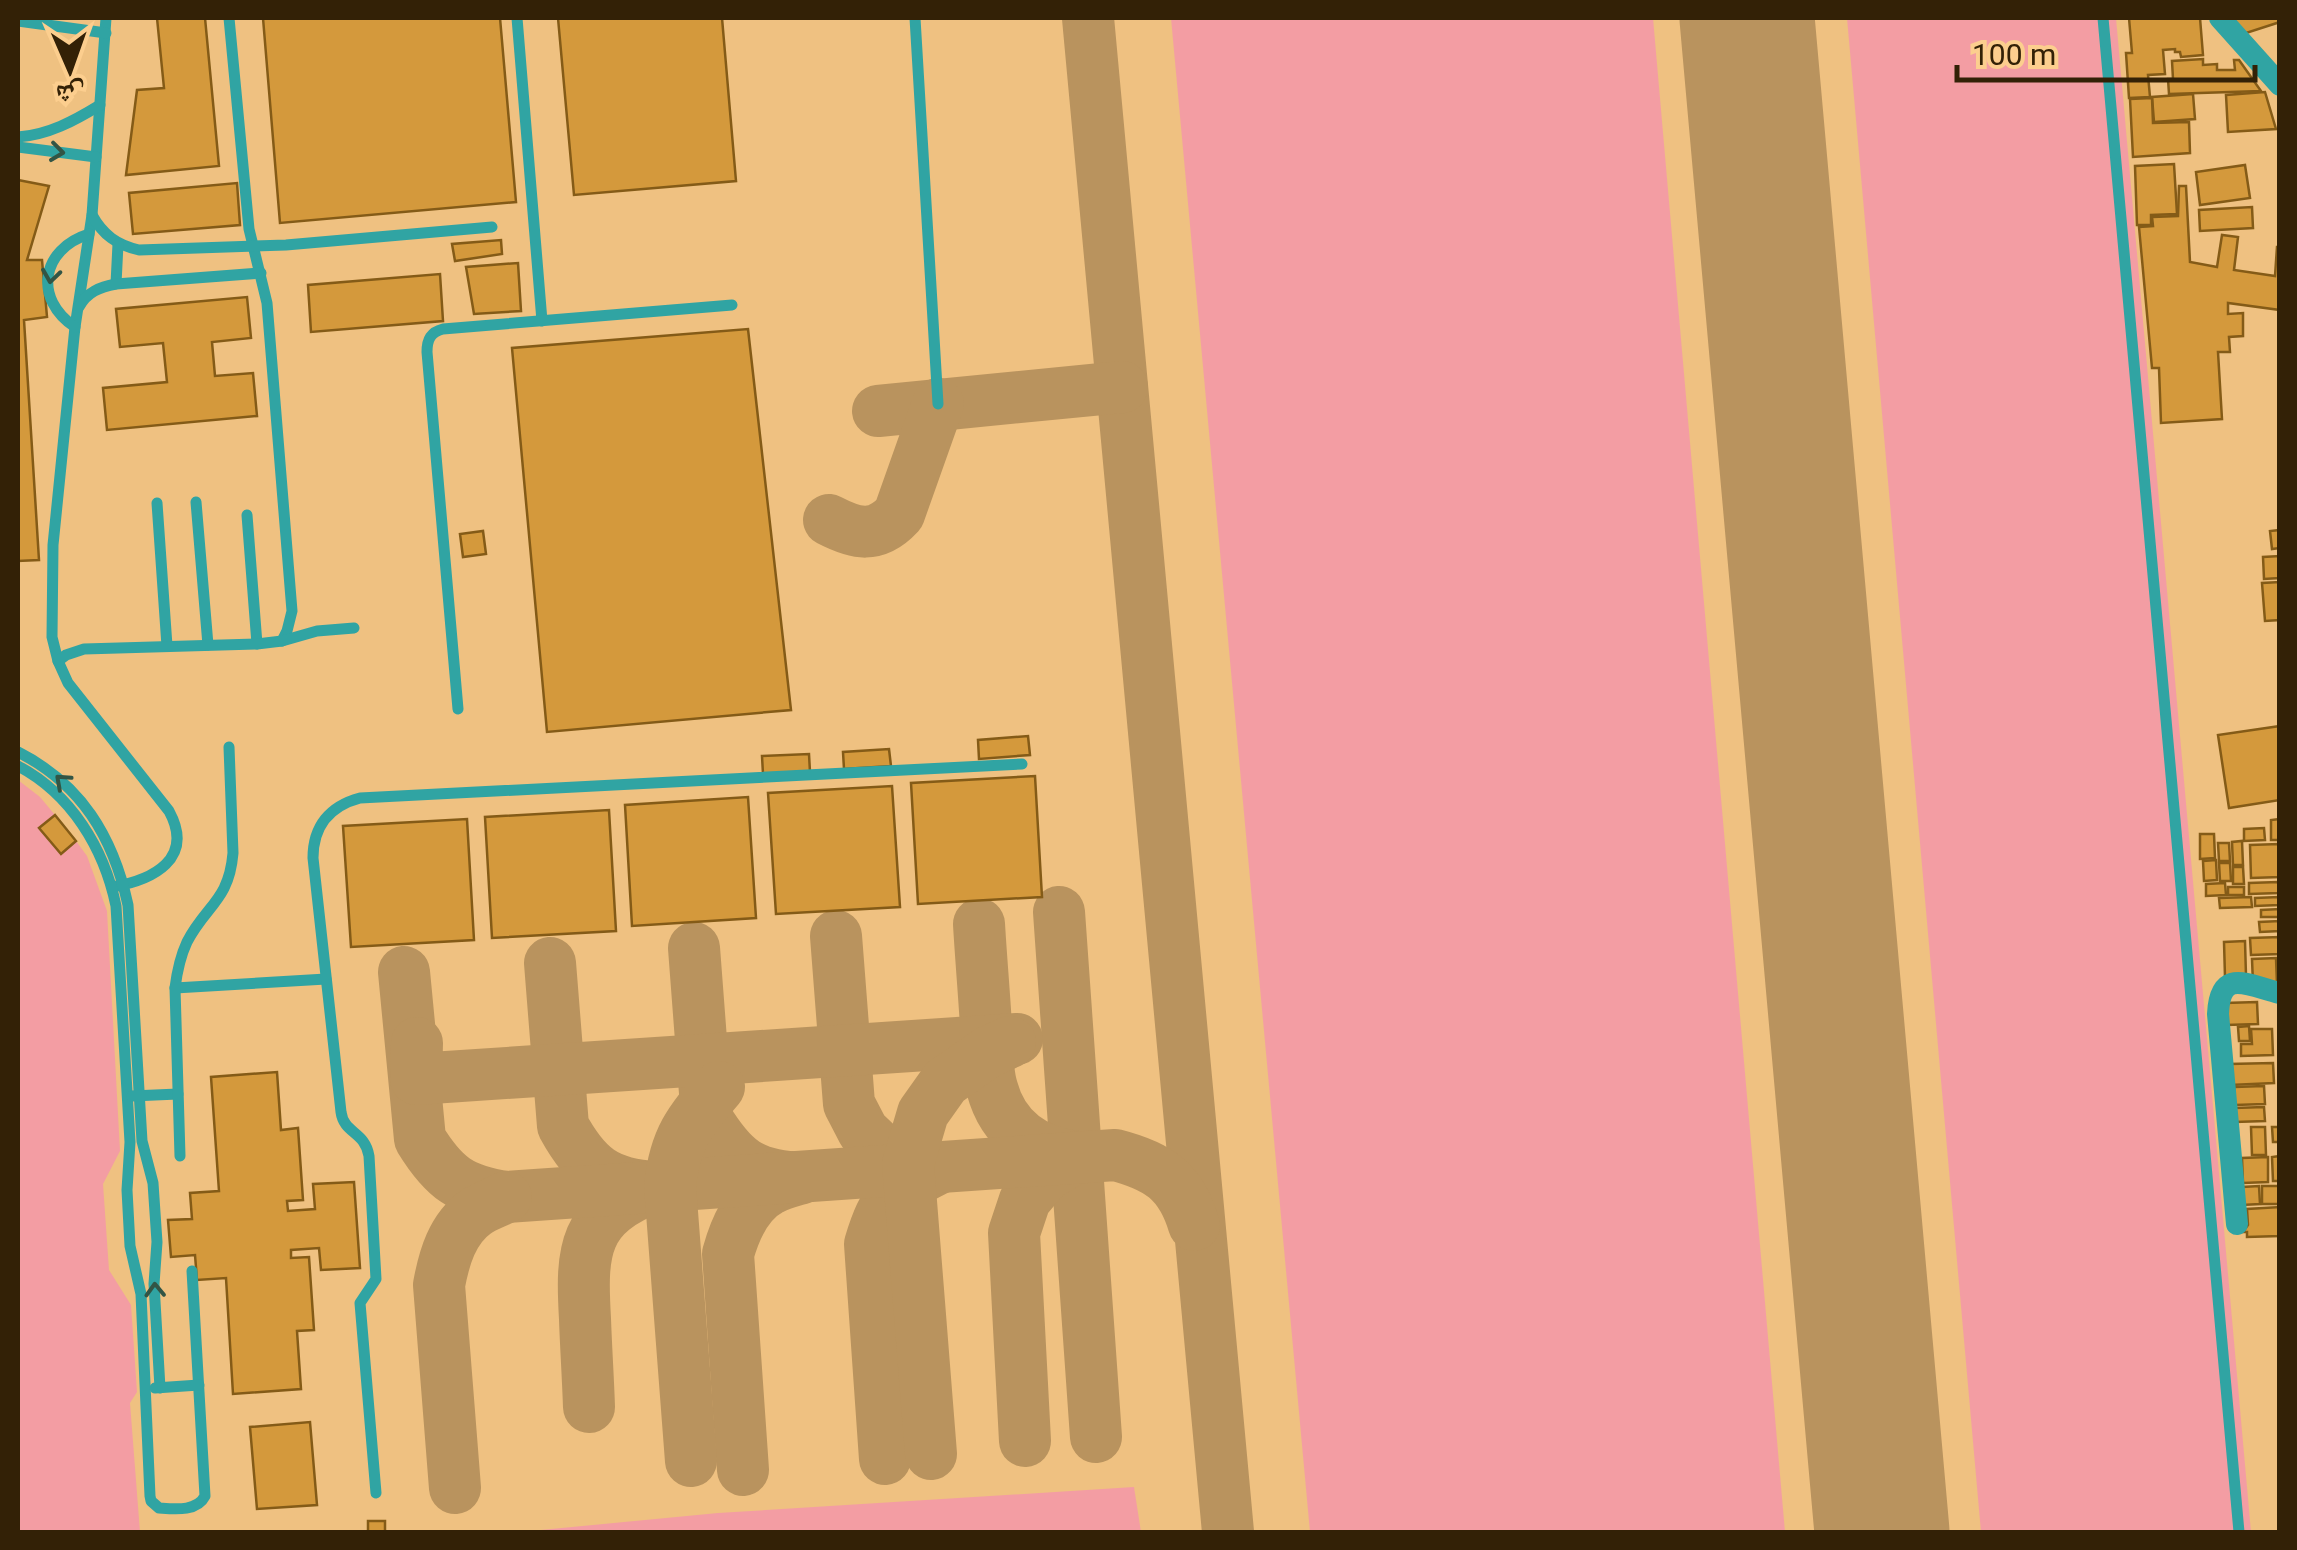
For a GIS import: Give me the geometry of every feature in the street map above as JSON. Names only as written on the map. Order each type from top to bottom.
[{"type":"street","points":[[2220,18],[2280,84]]},
{"type":"street","points":[[2237,1224],[2218,997],[2227,984],[2234,983],[2280,993]]},
{"type":"lane","points":[[106,18],[92,215],[75,326],[53,545],[52,625],[58,661],[68,683],[169,811],[176,828],[176,847],[162,870],[118,886]]},
{"type":"lane","points":[[229,18],[252,245],[267,302],[292,610],[282,641]]},
{"type":"lane","points":[[517,18],[542,320]]},
{"type":"lane","points":[[915,18],[938,404]]},
{"type":"lane","points":[[2103,18],[2239,1532]]},
{"type":"lane","points":[[18,19],[106,32]]},
{"type":"lane","points":[[18,137],[52,130],[100,105]]},
{"type":"lane","points":[[18,147],[96,157]]},
{"type":"lane","points":[[92,215],[98,227],[118,244],[139,250],[303,244],[492,228]]},
{"type":"lane","points":[[75,326],[55,308],[48,282],[50,268],[64,246],[89,234]]},
{"type":"lane","points":[[116,284],[118,244]]},
{"type":"lane","points":[[78,311],[88,295],[116,284],[261,273]]},
{"type":"lane","points":[[458,709],[427,346],[432,334],[443,329],[732,305]]},
{"type":"lane","points":[[157,502],[167,646]]},
{"type":"lane","points":[[196,502],[208,645]]},
{"type":"lane","points":[[247,515],[257,644]]},
{"type":"lane","points":[[58,661],[84,648],[257,644],[317,631],[354,628]]},
{"type":"lane","points":[[180,1156],[175,988],[187,943],[222,894],[232,867],[229,747]]},
{"type":"lane","points":[[18,752],[57,776],[79,798],[108,846],[118,886],[116,906],[134,1096],[153,1189],[160,1388]]},
{"type":"lane","points":[[376,1493],[360,1307],[361,1298],[376,1280],[369,1156],[366,1143],[342,1119],[313,846],[327,815],[360,798],[1022,764]]},
{"type":"lane","points":[[18,766],[55,793],[80,820],[118,886]]},
{"type":"lane","points":[[175,988],[326,980]]},
{"type":"lane","points":[[134,1096],[178,1094]]},
{"type":"lane","points":[[134,1096],[127,1190],[133,1260],[142,1294],[151,1502],[158,1508],[195,1507],[205,1496],[192,1271]]},
{"type":"lane","points":[[133,1260],[156,1259]]},
{"type":"lane","points":[[145,1388],[199,1386]]},
{"type":"shaded area","points":[[1171,18],[1653,18],[1785,1532],[1310,1532]]},
{"type":"shaded area","points":[[1847,18],[2116,18],[2251,1532],[1981,1532]]},
{"type":"shaded area","points":[[18,780],[55,815],[39,828],[61,854],[76,841],[87,856],[107,911],[120,1151],[103,1184],[109,1270],[131,1305],[137,1392],[130,1403],[140,1532],[18,1532]]},
{"type":"shaded area","points":[[1134,1487],[1141,1532],[520,1532],[718,1513]]},
{"type":"building","points":[[157,18],[205,18],[219,166],[126,175],[137,90],[164,88]]},
{"type":"building","points":[[263,18],[500,18],[516,202],[280,223]]},
{"type":"building","points":[[558,18],[722,18],[736,181],[574,195]]},
{"type":"building","points":[[2129,18],[2200,18],[2203,55],[2181,57],[2175,49],[2163,50],[2165,74],[2148,75],[2150,97],[2129,98]]},
{"type":"building","points":[[2234,18],[2280,18],[2280,22],[2240,35]]},
{"type":"building","points":[[2203,59],[2203,65],[2217,64],[2217,70],[2235,70],[2234,60],[2239,60],[2261,91],[2169,94],[2172,61]]},
{"type":"building","points":[[2265,92],[2276,129],[2228,132],[2226,95]]},
{"type":"building","points":[[2193,94],[2195,119],[2154,122],[2152,97]]},
{"type":"building","points":[[2152,98],[2153,123],[2189,122],[2190,153],[2133,157],[2130,99]]},
{"type":"building","points":[[2174,164],[2177,214],[2151,215],[2151,225],[2137,225],[2135,166]]},
{"type":"building","points":[[2245,165],[2250,198],[2200,205],[2196,172]]},
{"type":"building","points":[[18,180],[49,186],[27,260],[42,260],[47,317],[24,320],[39,560],[18,561]]},
{"type":"building","points":[[237,183],[240,225],[133,234],[129,193]]},
{"type":"building","points":[[2179,186],[2186,186],[2190,262],[2217,267],[2222,235],[2238,237],[2234,270],[2275,276],[2280,247],[2280,310],[2228,303],[2228,314],[2243,313],[2243,336],[2229,337],[2230,352],[2218,352],[2222,419],[2161,423],[2159,368],[2152,368],[2139,227],[2153,226],[2152,217],[2178,216]]},
{"type":"building","points":[[2252,207],[2253,228],[2200,231],[2199,210]]},
{"type":"building","points":[[501,240],[502,254],[455,261],[452,244]]},
{"type":"building","points":[[518,263],[521,311],[474,314],[466,267]]},
{"type":"building","points":[[440,274],[443,321],[311,332],[308,285]]},
{"type":"building","points":[[247,297],[251,338],[212,342],[215,376],[253,373],[257,416],[107,430],[103,388],[167,382],[163,343],[120,347],[116,309]]},
{"type":"building","points":[[748,329],[791,710],[547,732],[512,348]]},
{"type":"building","points":[[2280,530],[2280,548],[2272,549],[2270,531]]},
{"type":"building","points":[[483,531],[486,554],[463,557],[460,534]]},
{"type":"building","points":[[2280,556],[2280,578],[2264,579],[2263,557]]},
{"type":"building","points":[[2280,582],[2280,620],[2265,621],[2262,583]]},
{"type":"building","points":[[2280,726],[2280,800],[2229,808],[2218,735]]},
{"type":"building","points":[[1028,736],[1030,755],[979,759],[978,740]]},
{"type":"building","points":[[889,749],[891,766],[844,769],[843,752]]},
{"type":"building","points":[[809,754],[810,772],[763,774],[762,756]]},
{"type":"building","points":[[1035,776],[1042,897],[918,904],[911,783]]},
{"type":"building","points":[[892,786],[900,907],[776,914],[768,793]]},
{"type":"building","points":[[748,797],[756,918],[632,926],[625,805]]},
{"type":"building","points":[[609,810],[616,931],[492,938],[485,817]]},
{"type":"building","points":[[55,815],[76,841],[61,854],[39,828]]},
{"type":"building","points":[[467,819],[474,940],[351,947],[343,826]]},
{"type":"building","points":[[2280,819],[2280,840],[2271,840],[2271,820]]},
{"type":"building","points":[[2264,828],[2265,840],[2244,841],[2244,829]]},
{"type":"building","points":[[2200,834],[2214,834],[2215,858],[2200,859]]},
{"type":"building","points":[[2242,841],[2243,865],[2233,865],[2232,842]]},
{"type":"building","points":[[2218,843],[2229,843],[2230,861],[2219,861]]},
{"type":"building","points":[[2279,844],[2280,877],[2251,878],[2250,845]]},
{"type":"building","points":[[2216,860],[2217,880],[2204,881],[2203,861]]},
{"type":"building","points":[[2219,863],[2230,863],[2231,881],[2220,881]]},
{"type":"building","points":[[2233,867],[2243,867],[2244,884],[2233,884]]},
{"type":"building","points":[[2278,882],[2279,893],[2249,894],[2249,883]]},
{"type":"building","points":[[2225,883],[2226,895],[2206,896],[2206,884]]},
{"type":"building","points":[[2228,887],[2244,887],[2244,895],[2228,895]]},
{"type":"building","points":[[2251,897],[2252,907],[2220,908],[2219,898]]},
{"type":"building","points":[[2279,897],[2279,905],[2255,906],[2255,898]]},
{"type":"building","points":[[2280,909],[2280,917],[2261,917],[2261,910]]},
{"type":"building","points":[[2280,921],[2280,931],[2260,932],[2259,922]]},
{"type":"building","points":[[2280,937],[2280,954],[2251,955],[2250,938]]},
{"type":"building","points":[[2245,941],[2246,976],[2225,977],[2224,942]]},
{"type":"building","points":[[2276,958],[2277,984],[2253,984],[2252,959]]},
{"type":"building","points":[[2257,1002],[2258,1024],[2226,1025],[2225,1003]]},
{"type":"building","points":[[2249,1026],[2250,1041],[2239,1041],[2238,1027]]},
{"type":"building","points":[[2251,1029],[2272,1029],[2273,1055],[2241,1056],[2241,1044],[2252,1044]]},
{"type":"building","points":[[2273,1063],[2274,1083],[2230,1085],[2229,1064]]},
{"type":"building","points":[[277,1072],[281,1130],[298,1128],[303,1200],[287,1201],[288,1211],[315,1209],[313,1184],[354,1182],[360,1268],[321,1270],[319,1248],[291,1250],[291,1258],[309,1257],[314,1330],[297,1331],[301,1389],[233,1394],[226,1278],[197,1280],[195,1255],[171,1257],[168,1220],[192,1219],[190,1193],[219,1191],[211,1077]]},
{"type":"building","points":[[2264,1086],[2265,1104],[2235,1105],[2234,1087]]},
{"type":"building","points":[[2264,1107],[2265,1121],[2235,1122],[2234,1108]]},
{"type":"building","points":[[2251,1127],[2265,1127],[2266,1155],[2252,1155]]},
{"type":"building","points":[[2272,1127],[2280,1127],[2280,1142],[2273,1142]]},
{"type":"building","points":[[2280,1156],[2280,1181],[2273,1181],[2272,1157]]},
{"type":"building","points":[[2268,1157],[2268,1182],[2243,1183],[2242,1158]]},
{"type":"building","points":[[2259,1186],[2260,1204],[2242,1205],[2242,1187]]},
{"type":"building","points":[[2262,1186],[2280,1186],[2280,1204],[2262,1204]]},
{"type":"building","points":[[2280,1207],[2280,1236],[2247,1237],[2247,1232],[2243,1232],[2248,1225],[2247,1209]]},
{"type":"building","points":[[310,1422],[317,1505],[257,1509],[250,1427]]},
{"type":"building","points":[[368,1521],[385,1521],[385,1532],[368,1532]]},
{"type":"taxiway","points":[[1088,18],[1228,1532]]},
{"type":"taxiway","points":[[878,411],[1122,387]]},
{"type":"taxiway","points":[[829,520],[865,532],[882,527],[899,514],[938,404]]},
{"type":"taxiway","points":[[1059,912],[1096,1437]]},
{"type":"taxiway","points":[[979,924],[988,1065],[997,1103],[1023,1136],[1048,1150],[1077,1157],[1046,1175],[1025,1200],[1014,1233],[1025,1441]]},
{"type":"taxiway","points":[[836,936],[849,1104],[863,1131],[885,1152],[908,1164],[939,1168],[893,1196],[870,1244],[885,1459]]},
{"type":"taxiway","points":[[694,948],[707,1119],[735,1156],[756,1170],[802,1178],[775,1187],[755,1201],[738,1226],[728,1254],[743,1470]]},
{"type":"taxiway","points":[[550,963],[563,1126],[580,1153],[599,1171],[623,1182],[655,1187],[613,1209],[600,1222],[586,1254],[589,1407]]},
{"type":"taxiway","points":[[404,972],[420,1139],[446,1173],[477,1190],[506,1197],[1115,1155],[1144,1164],[1166,1178],[1182,1197],[1194,1225]]},
{"type":"taxiway","points":[[417,1043],[416,1079],[1017,1039]]},
{"type":"taxiway","points":[[931,1454],[908,1164],[923,1113],[945,1082],[988,1052],[1010,1042]]},
{"type":"taxiway","points":[[691,1461],[670,1186],[685,1132],[719,1087]]},
{"type":"taxiway","points":[[455,1488],[439,1285],[447,1255],[461,1227],[476,1212],[506,1197]]},
{"type":"runway","points":[[1747,18],[1882,1532]]}]
